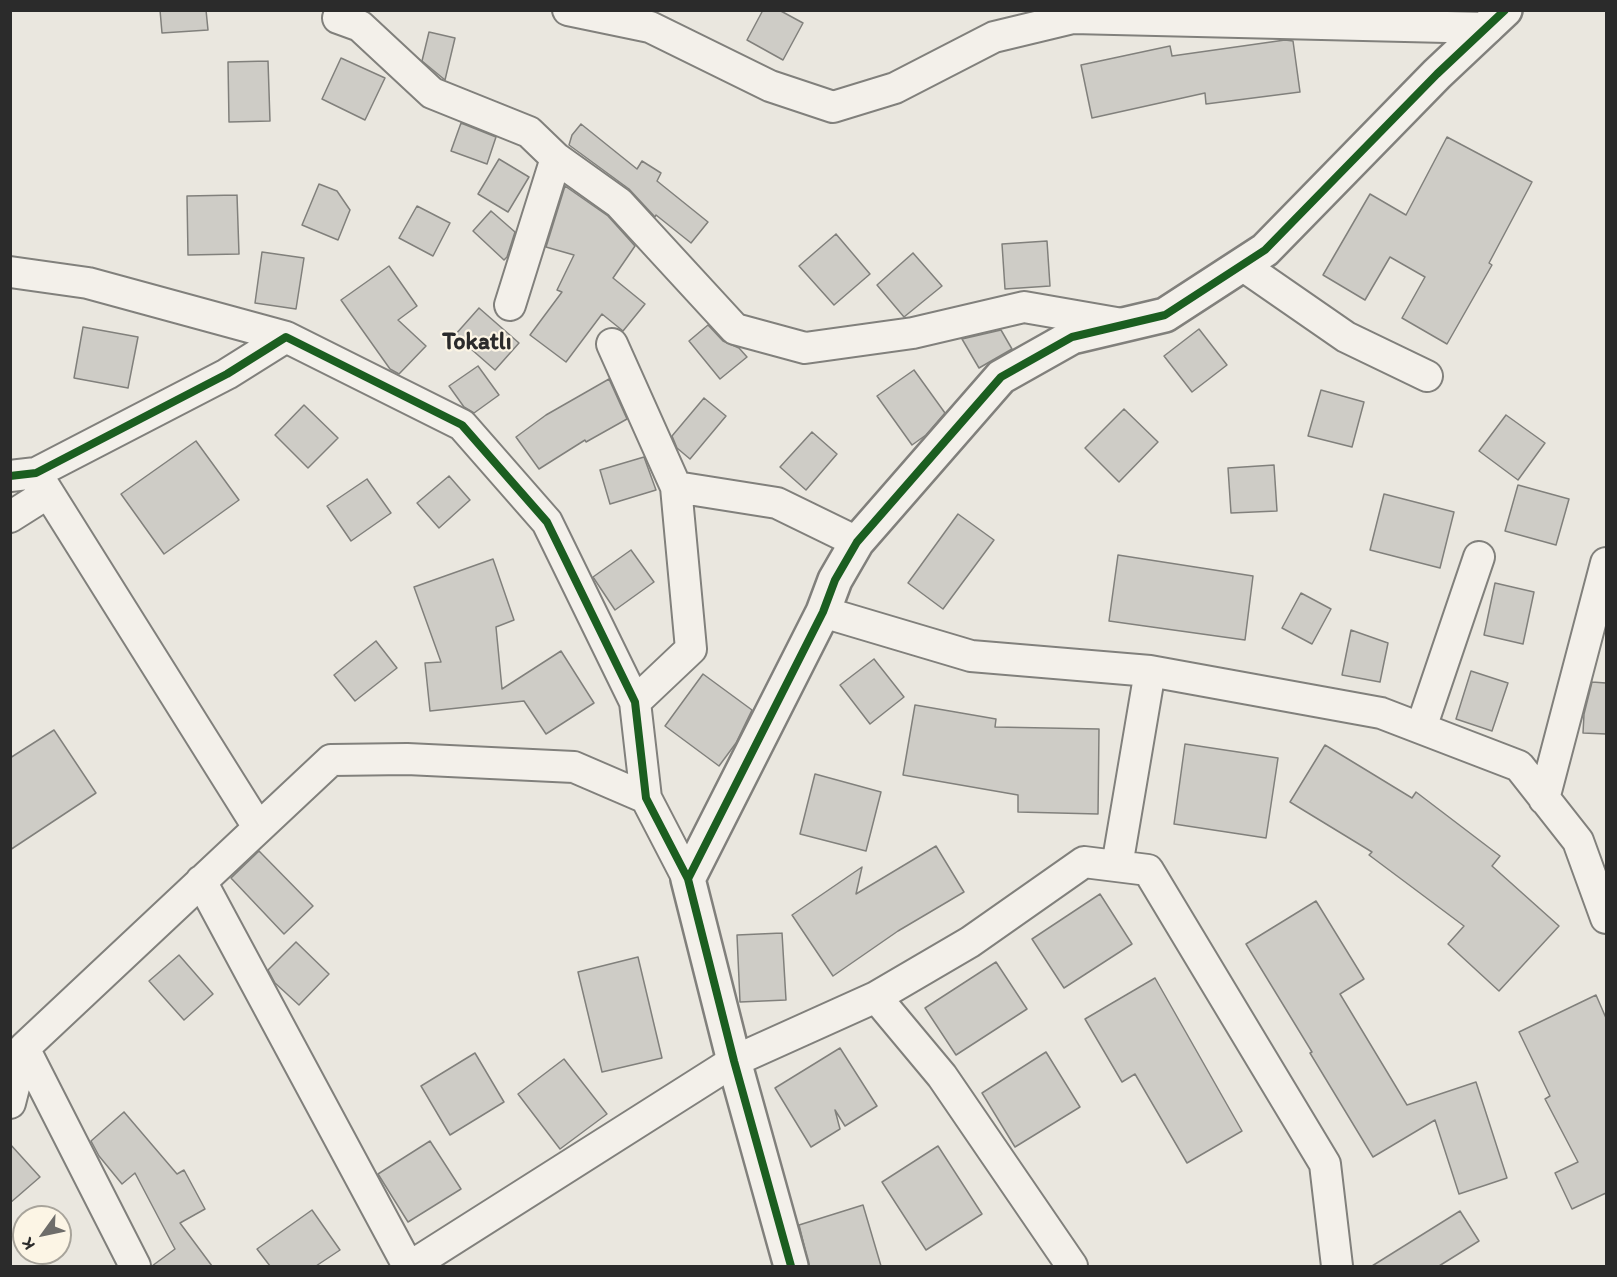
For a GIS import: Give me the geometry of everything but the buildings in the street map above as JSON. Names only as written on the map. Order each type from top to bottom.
[{"type":"street","points":[[340,10],[338,18],[360,26],[432,93],[529,132],[556,158],[619,203],[735,329],[805,348],[913,333],[1024,307],[1124,325]]},
{"type":"street","points":[[568,10],[650,27],[770,86],[833,106],[895,88],[994,38],[1073,18],[1496,19]]},
{"type":"street","points":[[688,879],[824,612],[835,580],[857,542],[1001,376],[1072,337],[1165,315],[1265,250],[1437,74],[1496,19]]},
{"type":"street","points":[[510,305],[556,158]]},
{"type":"street","points":[[1242,265],[1346,337],[1427,376]]},
{"type":"street","points":[[10,272],[88,282],[286,337],[462,425],[547,522],[635,702],[646,798],[688,879],[734,1061],[791,1266]]},
{"type":"street","points":[[10,517],[31,481],[227,374],[286,337]]},
{"type":"street","points":[[612,344],[676,487],[691,649],[635,702]]},
{"type":"street","points":[[31,481],[258,827]]},
{"type":"street","points":[[676,487],[777,503],[857,542]]},
{"type":"street","points":[[1421,728],[1479,557]]},
{"type":"street","points":[[1544,799],[1606,563]]},
{"type":"street","points":[[824,612],[971,656],[1150,671],[1381,713],[1519,766],[1578,841],[1606,918]]},
{"type":"street","points":[[1117,866],[1150,671]]},
{"type":"street","points":[[11,1102],[24,1048],[331,760],[407,759],[574,767],[646,798]]},
{"type":"street","points":[[201,881],[410,1266],[734,1061],[876,997],[970,942],[1084,862],[1148,870],[1325,1164],[1337,1266]]},
{"type":"street","points":[[876,997],[942,1076],[1072,1266]]},
{"type":"street","points":[[24,1048],[135,1266]]},
{"type":"cycle path","points":[[791,1266],[734,1061],[688,879],[823,612],[835,580],[857,542],[1001,377],[1072,337],[1165,315],[1265,250],[1437,74],[1505,10]]},
{"type":"cycle path","points":[[10,476],[36,473],[227,374],[286,337],[462,425],[547,522],[635,702],[646,798],[688,879]]},
{"type":"district","name":"Tokatlı","points":[[477,343]]}]
